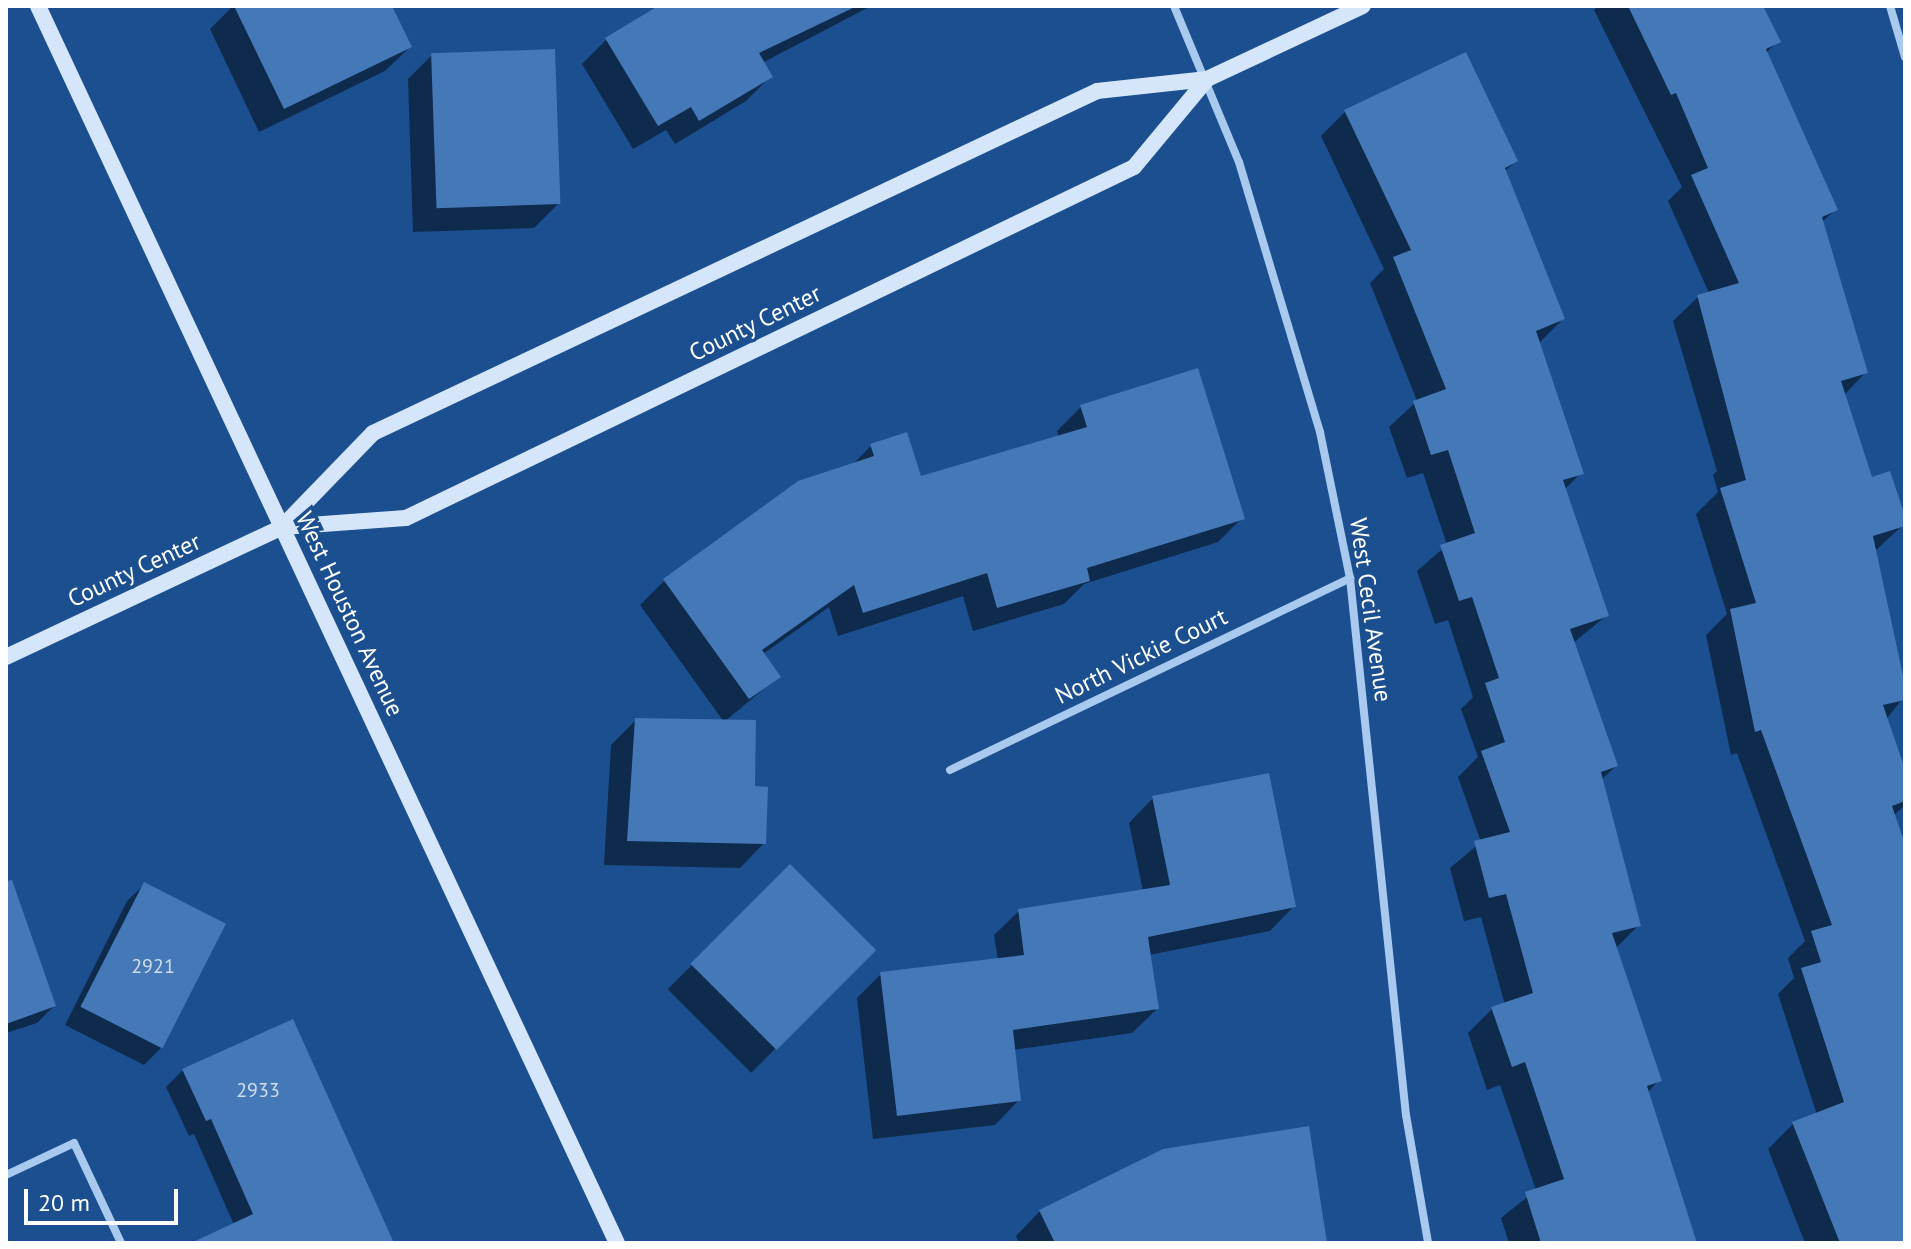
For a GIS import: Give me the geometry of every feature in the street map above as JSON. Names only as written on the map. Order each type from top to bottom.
[{"type":"street","name":"West Houston Avenue","points":[[38,6],[617,1243]]},
{"type":"street","name":"West Cecil Avenue","points":[[1174,6],[1207,79],[1279,283],[1320,432],[1350,578],[1404,1100],[1428,1243]]},
{"type":"street","name":"County Center","points":[[6,657],[282,527],[373,433],[1097,91],[1207,79],[1363,6]]},
{"type":"street","points":[[1890,6],[1905,57]]},
{"type":"street","name":"County Center","points":[[282,527],[406,518],[1134,167],[1207,79]]},
{"type":"street","name":"North Vickie Court","points":[[950,770],[1350,578]]},
{"type":"street","points":[[6,1175],[74,1143],[121,1243]]},
{"type":"building","points":[[234,6],[392,6],[412,47],[284,109]]},
{"type":"building","points":[[658,6],[857,6],[759,53],[773,77],[699,121],[691,107],[658,126],[605,38]]},
{"type":"building","points":[[1628,6],[1763,6],[1781,42],[1766,49],[1838,210],[1822,217],[1868,373],[1841,381],[1872,477],[1890,471],[1905,516],[1905,526],[1873,536],[1905,685],[1905,700],[1883,705],[1905,769],[1905,801],[1892,806],[1905,844],[1905,1243],[1840,1243],[1792,1122],[1844,1102],[1801,968],[1821,962],[1811,931],[1832,925],[1761,730],[1755,732],[1730,609],[1756,603],[1720,488],[1746,480],[1697,295],[1739,283],[1691,175],[1708,168],[1676,93],[1671,95]]},
{"type":"building","points":[[555,49],[560,204],[436,208],[431,53]]},
{"type":"building","points":[[1466,52],[1518,161],[1505,168],[1565,319],[1536,331],[1584,474],[1563,480],[1609,616],[1570,629],[1618,766],[1601,772],[1641,926],[1612,933],[1662,1081],[1647,1086],[1697,1243],[1541,1243],[1525,1192],[1564,1179],[1525,1062],[1512,1067],[1491,1007],[1533,993],[1506,894],[1489,898],[1474,841],[1510,832],[1481,751],[1505,742],[1485,683],[1499,678],[1472,597],[1459,601],[1440,545],[1475,533],[1448,450],[1431,455],[1413,401],[1446,389],[1393,257],[1411,250],[1344,110]]},
{"type":"building","points":[[1198,368],[1245,519],[1087,568],[1090,581],[997,608],[987,573],[863,613],[854,585],[762,650],[781,677],[749,699],[663,579],[798,481],[874,456],[870,444],[907,432],[921,476],[1087,427],[1080,405]]},
{"type":"building","points":[[635,718],[756,720],[755,786],[768,787],[766,844],[627,841]]},
{"type":"building","points":[[1269,773],[1296,907],[1148,937],[1159,1009],[1013,1030],[1021,1101],[897,1116],[880,972],[1024,955],[1018,909],[1170,885],[1152,796]]},
{"type":"building","points":[[790,864],[876,950],[777,1050],[690,964]]},
{"type":"building","points":[[12,880],[56,1006],[6,1024],[6,881]]},
{"type":"building","points":[[144,882],[226,924],[162,1049],[80,1007]]},
{"type":"building","points":[[293,1019],[394,1243],[191,1243],[253,1214],[211,1119],[206,1121],[182,1069]]},
{"type":"building","points":[[1309,1126],[1327,1243],[1055,1243],[1039,1210],[1163,1149]]}]
